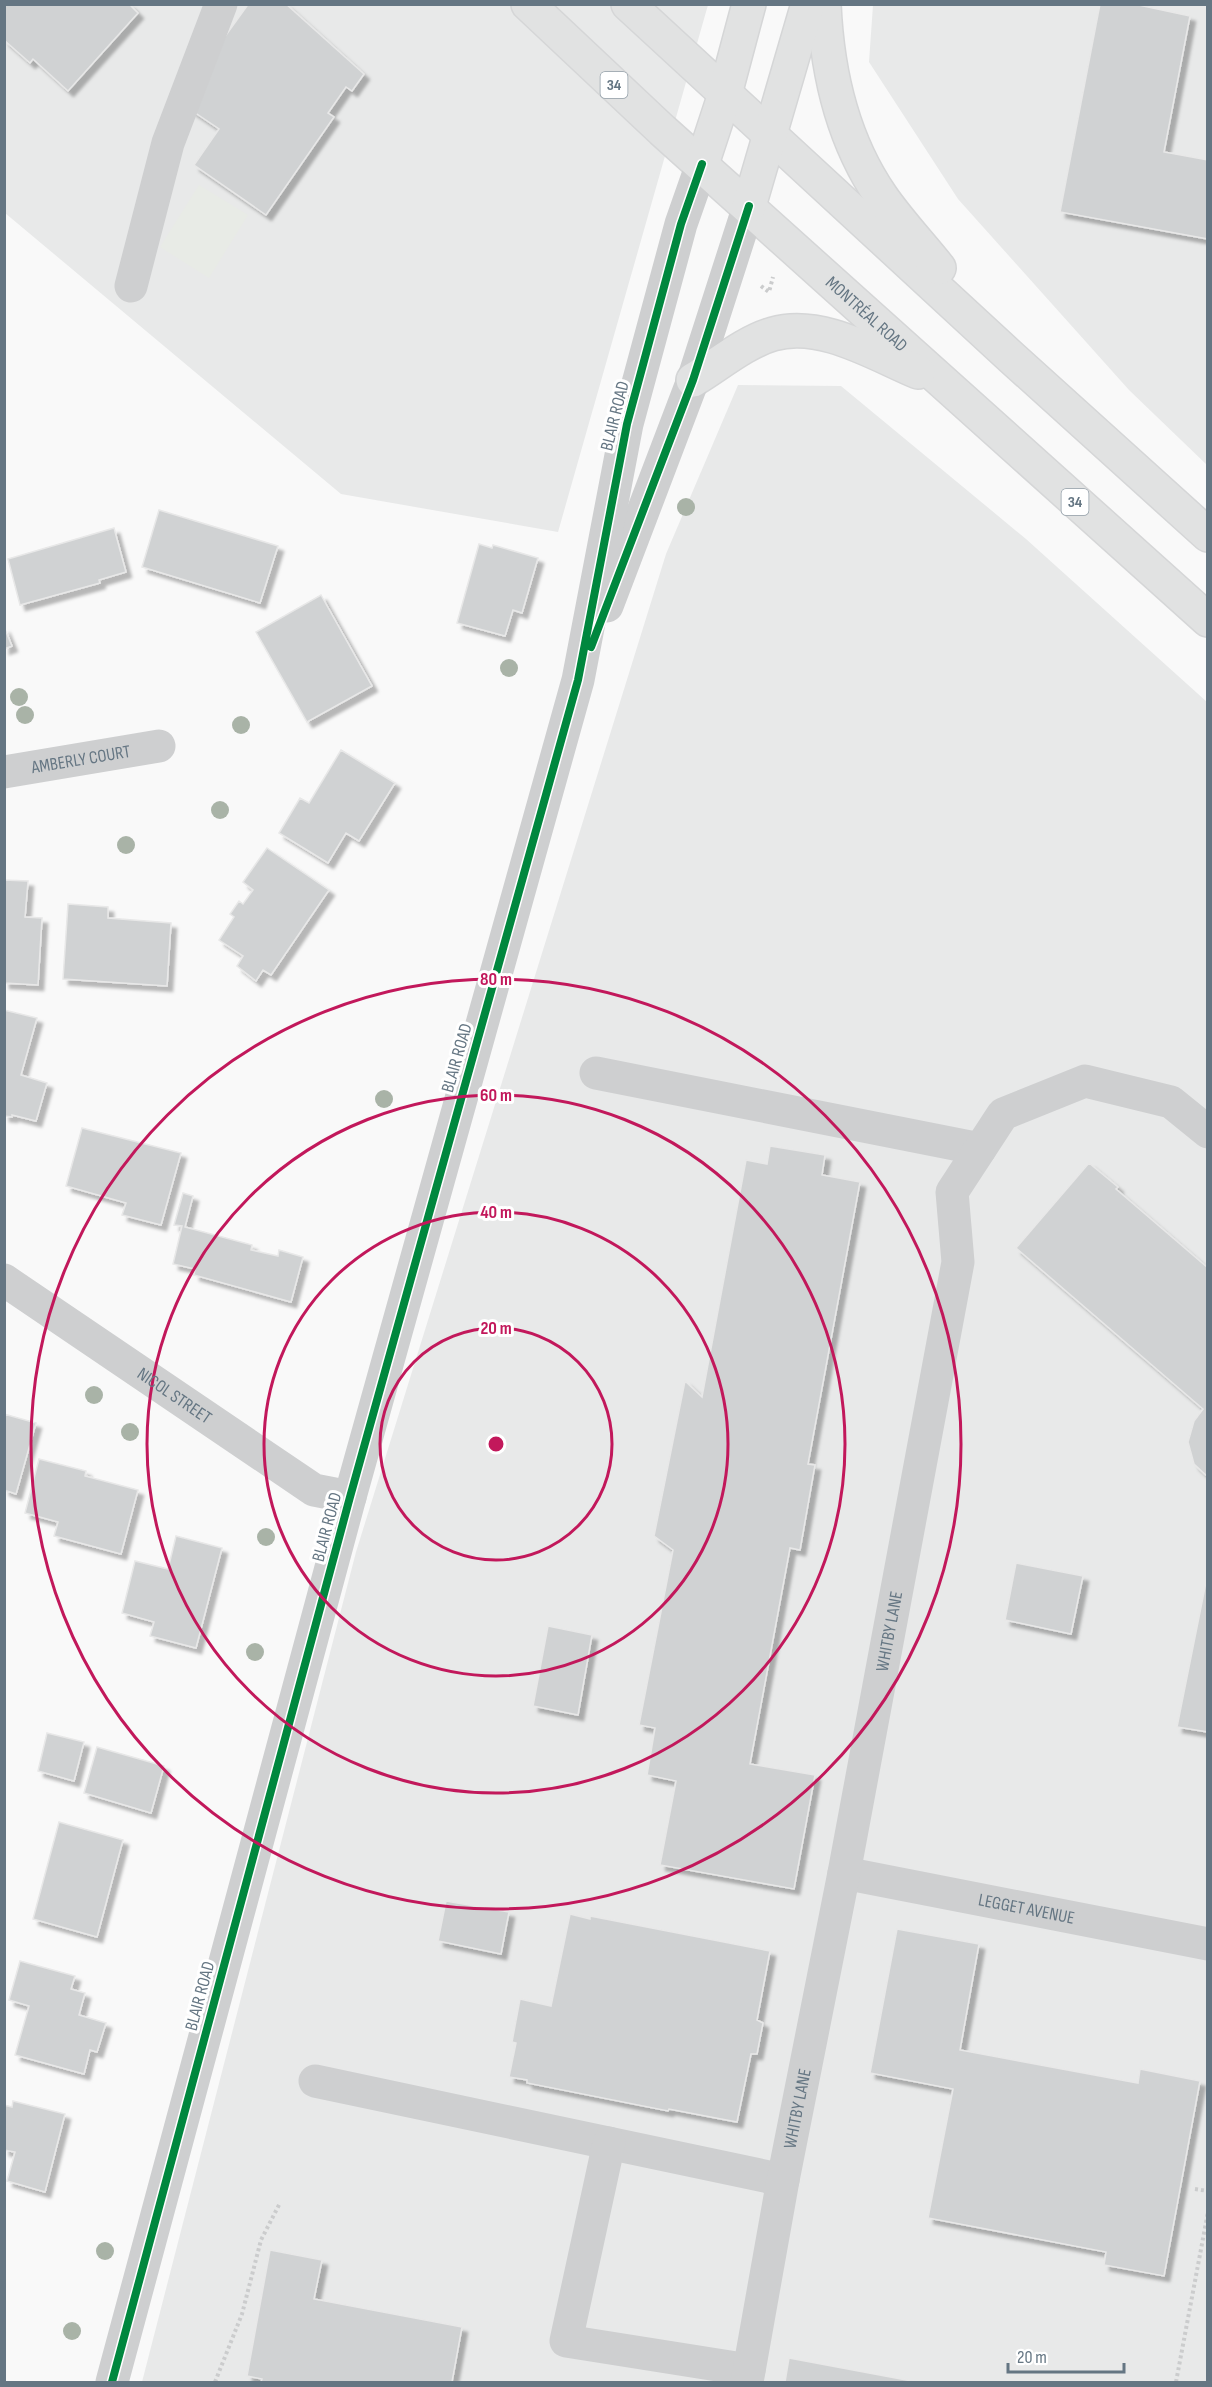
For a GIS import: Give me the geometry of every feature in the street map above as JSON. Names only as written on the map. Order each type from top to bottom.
[{"type":"main road","name":"MONTRÉAL ROAD","points":[[528,4],[1208,620]]},
{"type":"main road","points":[[628,4],[1012,358],[1208,535]]},
{"type":"main road","name":"BLAIR ROAD","points":[[702,164],[749,4]]},
{"type":"main road","name":"BLAIR ROAD","points":[[749,206],[808,4]]},
{"type":"main road","points":[[824,4],[825,40],[837,102],[857,154],[881,196],[1012,358]]},
{"type":"main road","points":[[693,380],[746,347],[767,337],[774,334],[797,332],[837,338],[943,382]]},
{"type":"street","points":[[131,286],[168,143],[221,4]]},
{"type":"street","name":"BLAIR ROAD","points":[[112,2382],[350,1497],[578,680],[627,424],[681,224],[702,164]]},
{"type":"street","name":"BLAIR ROAD","points":[[578,680],[693,380],[749,206]]},
{"type":"street","name":"AMBERLY COURT","points":[[4,772],[159,746]]},
{"type":"street","points":[[596,1073],[980,1149]]},
{"type":"street","name":"WHITBY LANE","points":[[748,2376],[783,2180],[844,1873],[958,1262],[952,1192],[1003,1114],[1085,1081],[1171,1102],[1208,1132]]},
{"type":"street","name":"NICOL STREET","points":[[4,1280],[314,1490],[350,1497]]},
{"type":"street","name":"LEGGET AVENUE","points":[[844,1873],[1208,1944]]},
{"type":"street","points":[[315,2081],[783,2180]]},
{"type":"street","points":[[609,2143],[566,2341],[748,2376]]},
{"type":"path","points":[[1195,2189],[1208,2191]]},
{"type":"path","points":[[215,2382],[242,2314],[261,2240],[280,2203]]},
{"type":"path","points":[[1176,2382],[1208,2212]]},
{"type":"shaded area","points":[[4,5],[708,5],[558,532],[341,494],[5,213]]},
{"type":"shaded area","points":[[873,5],[1207,5],[1207,465],[1129,390],[958,199],[869,62]]},
{"type":"shaded area","points":[[199,185],[248,215],[209,278],[160,247]]},
{"type":"shaded area","points":[[738,385],[841,386],[1026,539],[1207,702],[1207,2382],[142,2382],[356,1552],[666,554]]},
{"type":"building","points":[[4,4],[129,4],[138,13],[68,91],[33,59],[30,63],[4,40]]},
{"type":"building","points":[[246,4],[286,4],[364,74],[352,91],[346,87],[328,113],[334,117],[266,215],[194,165],[219,129],[191,110],[208,60],[247,6]]},
{"type":"building","points":[[1100,4],[1134,4],[1190,16],[1164,152],[1208,160],[1208,239],[1060,212]]},
{"type":"building","points":[[159,510],[278,546],[260,603],[142,567]]},
{"type":"building","points":[[114,528],[126,572],[99,580],[100,583],[20,605],[8,559]]},
{"type":"building","points":[[479,544],[492,548],[493,545],[538,558],[522,613],[513,610],[505,636],[457,623]]},
{"type":"building","points":[[321,595],[372,686],[307,722],[256,632]]},
{"type":"building","points":[[4,627],[12,646],[4,649]]},
{"type":"building","points":[[341,750],[395,783],[359,841],[346,833],[328,863],[279,833],[300,798],[309,803]]},
{"type":"building","points":[[267,848],[329,890],[271,975],[263,970],[256,981],[237,966],[243,956],[219,940],[234,917],[230,914],[239,901],[243,904],[253,890],[243,882]]},
{"type":"building","points":[[4,880],[28,881],[25,917],[42,918],[38,985],[4,983]]},
{"type":"building","points":[[68,904],[108,907],[108,918],[171,923],[167,986],[63,979]]},
{"type":"building","points":[[4,1010],[37,1018],[21,1075],[47,1083],[36,1121],[12,1115],[12,1117],[4,1116]]},
{"type":"building","points":[[82,1128],[181,1153],[161,1225],[122,1215],[126,1203],[66,1186]]},
{"type":"building","points":[[770,1146],[825,1155],[822,1175],[860,1182],[808,1464],[815,1465],[800,1550],[790,1548],[750,1764],[815,1775],[794,1889],[660,1865],[676,1781],[647,1775],[655,1728],[639,1725],[673,1550],[654,1536],[685,1381],[702,1397],[746,1160],[767,1164]]},
{"type":"building","points":[[1089,1163],[1208,1268],[1208,1477],[1194,1464],[1188,1442],[1194,1421],[1203,1409],[1016,1248]]},
{"type":"building","points":[[183,1193],[193,1196],[185,1227],[252,1245],[251,1250],[278,1256],[279,1250],[303,1257],[291,1302],[194,1275],[195,1269],[173,1264],[182,1226],[174,1225]]},
{"type":"building","points":[[4,1414],[36,1423],[16,1494],[4,1490]]},
{"type":"building","points":[[39,1459],[86,1471],[85,1476],[138,1490],[121,1554],[54,1536],[58,1522],[25,1513]]},
{"type":"building","points":[[176,1536],[222,1548],[196,1648],[150,1636],[154,1622],[122,1613],[135,1561],[168,1569]]},
{"type":"building","points":[[1016,1563],[1083,1576],[1071,1634],[1005,1620]]},
{"type":"building","points":[[1208,1572],[1208,1732],[1177,1727]]},
{"type":"building","points":[[548,1626],[592,1635],[578,1715],[533,1706]]},
{"type":"building","points":[[47,1733],[84,1742],[74,1781],[38,1771]]},
{"type":"building","points":[[97,1747],[164,1766],[151,1813],[84,1793]]},
{"type":"building","points":[[59,1822],[123,1840],[97,1937],[33,1919]]},
{"type":"building","points":[[446,1901],[509,1912],[501,1954],[438,1941]]},
{"type":"building","points":[[570,1914],[770,1951],[757,2020],[763,2023],[757,2054],[751,2054],[737,2122],[669,2109],[668,2111],[527,2083],[527,2080],[509,2077],[516,2043],[512,2042],[520,1999],[551,2006]]},
{"type":"building","points":[[897,1929],[979,1944],[960,2050],[1138,2083],[1140,2069],[1200,2081],[1164,2276],[1104,2265],[1106,2252],[928,2218],[953,2089],[870,2073]]},
{"type":"building","points":[[20,1961],[75,1976],[71,1989],[85,1993],[79,2015],[106,2023],[97,2052],[90,2050],[84,2074],[15,2055],[29,2006],[9,2000]]},
{"type":"building","points":[[13,2101],[65,2114],[45,2192],[7,2181],[15,2152],[4,2150],[4,2105],[12,2107]]},
{"type":"building","points":[[270,2250],[322,2260],[314,2299],[462,2327],[452,2382],[261,2382],[262,2379],[247,2376]]},
{"type":"building","points":[[789,2358],[917,2382],[785,2382]]},
{"type":"cycle path","points":[[112,2382],[350,1497],[578,680],[627,424],[681,224],[702,164]]},
{"type":"cycle path","points":[[591,647],[693,380],[749,206]]}]
